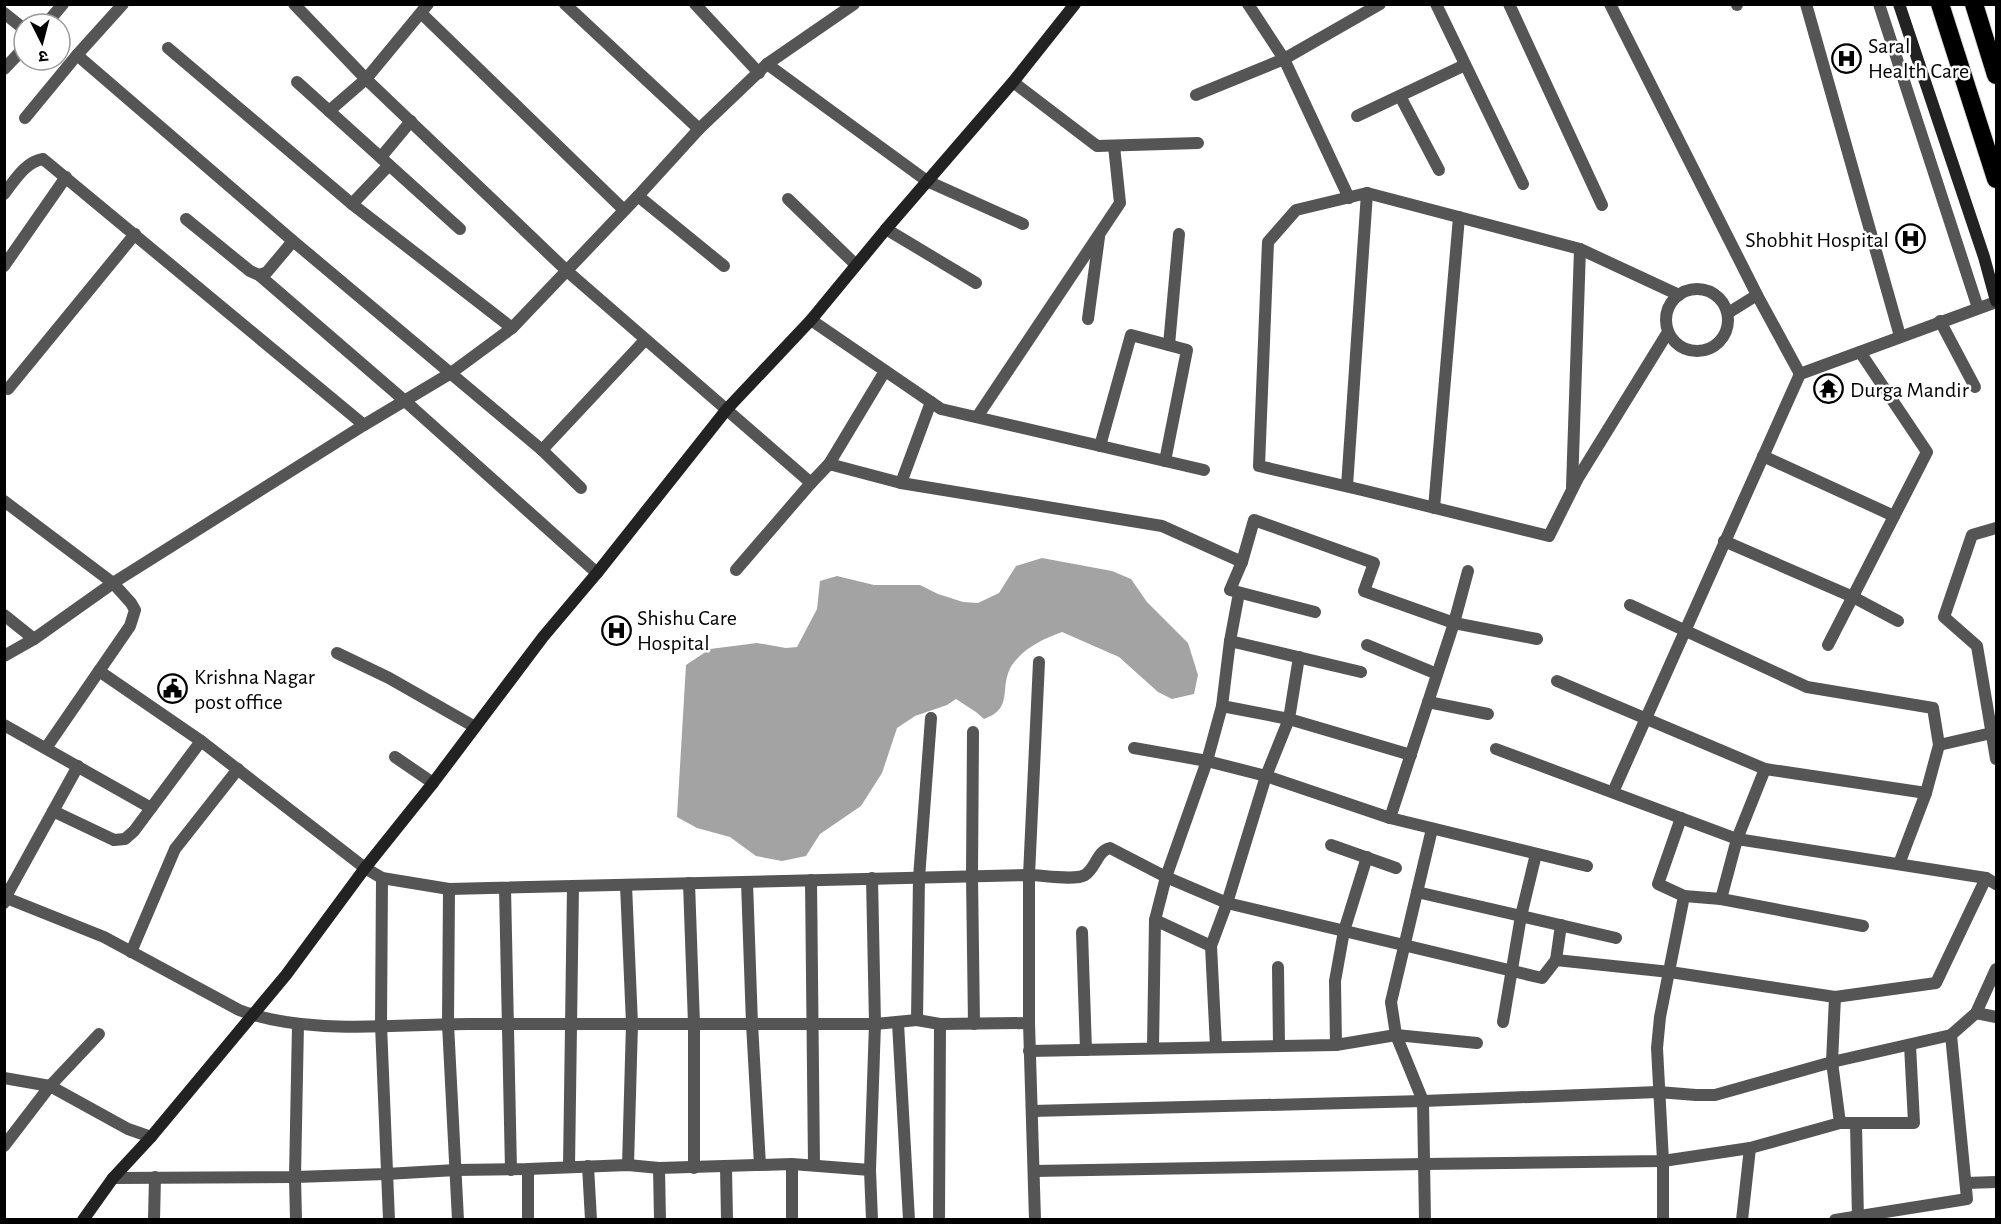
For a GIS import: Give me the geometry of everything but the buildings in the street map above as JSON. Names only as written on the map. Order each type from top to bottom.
[{"type":"highway","points":[[1940,4],[1996,179]]},
{"type":"highway","points":[[1974,4],[1996,75]]},
{"type":"street","points":[[72,56],[123,4]]},
{"type":"street","points":[[565,4],[699,129]]},
{"type":"street","points":[[695,4],[763,69],[927,181],[1023,224]]},
{"type":"street","points":[[4,656],[34,639],[113,583],[451,373],[512,328],[699,129],[763,69],[854,4]]},
{"type":"street","points":[[83,1220],[113,1178],[151,1137],[286,975],[365,868],[543,638],[727,409],[811,320],[1013,82],[1075,4]]},
{"type":"street","points":[[1248,4],[1284,59],[1349,198]]},
{"type":"street","points":[[1197,95],[1284,59],[1380,4]]},
{"type":"street","points":[[1436,4],[1523,184]]},
{"type":"street","points":[[1509,4],[1602,205]]},
{"type":"street","points":[[1610,4],[1757,295],[1800,374]]},
{"type":"street","points":[[1806,4],[1900,336]]},
{"type":"street","points":[[1880,4],[1978,308]]},
{"type":"street","points":[[1613,792],[1800,374],[1996,301],[1984,256],[1899,4]]},
{"type":"street","points":[[302,7],[366,79],[567,271],[811,483]]},
{"type":"street","points":[[329,111],[366,79],[425,9],[624,210]]},
{"type":"street","points":[[168,48],[351,204],[512,328]]},
{"type":"street","points":[[72,63],[293,241],[542,450],[581,488]]},
{"type":"street","points":[[1357,116],[1465,65]]},
{"type":"street","points":[[25,118],[59,72]]},
{"type":"street","points":[[297,82],[460,229]]},
{"type":"street","points":[[1013,82],[1096,146],[1198,142]]},
{"type":"street","points":[[1400,96],[1439,170]]},
{"type":"street","points":[[351,204],[385,161],[411,121]]},
{"type":"street","points":[[977,417],[1120,203],[1114,146]]},
{"type":"street","points":[[4,194],[26,166],[34,160],[43,159],[364,425]]},
{"type":"street","points":[[4,266],[66,177]]},
{"type":"street","points":[[1347,486],[1367,194]]},
{"type":"street","points":[[1668,332],[1572,490],[1549,536],[1259,466],[1268,242],[1296,210],[1367,194],[1580,249],[1679,295]]},
{"type":"street","points":[[639,195],[724,266]]},
{"type":"street","points":[[788,199],[856,265]]},
{"type":"street","points":[[1434,508],[1459,217]]},
{"type":"street","points":[[186,219],[250,271],[259,274],[597,573]]},
{"type":"street","points":[[886,229],[976,283]]},
{"type":"street","points":[[1088,319],[1100,233]]},
{"type":"street","points":[[8,389],[135,234]]},
{"type":"street","points":[[1169,345],[1179,234]]},
{"type":"street","points":[[259,274],[267,272],[293,241]]},
{"type":"street","points":[[1572,490],[1580,249]]},
{"type":"street","points":[[1695,289],[1711,292],[1726,306],[1727,331],[1717,344],[1701,351],[1686,350],[1673,341],[1666,321],[1668,307],[1679,295],[1695,289]]},
{"type":"street","points":[[1728,313],[1757,295]]},
{"type":"street","points":[[811,320],[941,409],[1204,470]]},
{"type":"street","points":[[1940,321],[1975,387]]},
{"type":"street","points":[[1100,446],[1131,335],[1187,350],[1165,461]]},
{"type":"street","points":[[542,450],[645,340]]},
{"type":"street","points":[[1828,645],[1927,452],[1860,352]]},
{"type":"street","points":[[736,570],[829,464],[885,371]]},
{"type":"street","points":[[901,483],[931,402]]},
{"type":"street","points":[[1763,456],[1894,516]]},
{"type":"street","points":[[829,464],[901,483],[1162,526],[1242,562]]},
{"type":"street","points":[[4,501],[113,583],[135,610],[130,626],[46,748]]},
{"type":"street","points":[[1315,612],[1230,590],[1242,562],[1254,520],[1374,563],[1364,591],[1454,623],[1537,639]]},
{"type":"street","points":[[1996,528],[1972,535],[1944,617],[1977,646],[1994,733],[1996,759]]},
{"type":"street","points":[[1724,541],[1853,597],[1898,621]]},
{"type":"street","points":[[1390,818],[1454,623],[1467,571]]},
{"type":"street","points":[[1153,1048],[1155,920],[1166,877],[1207,760],[1222,706],[1239,593]]},
{"type":"street","points":[[1630,605],[1807,687],[1933,708],[1940,745],[1926,793],[1899,864]]},
{"type":"street","points":[[4,615],[34,639]]},
{"type":"street","points":[[1230,641],[1361,672]]},
{"type":"street","points":[[1367,645],[1437,674]]},
{"type":"street","points":[[337,653],[389,678],[475,727]]},
{"type":"street","points":[[1216,1047],[1211,946],[1227,903],[1266,777],[1289,719],[1299,657]]},
{"type":"street","points":[[1035,1220],[1029,1051],[1029,875],[1039,662]]},
{"type":"street","points":[[99,671],[201,741],[365,868],[382,878],[449,889],[872,878],[1083,876],[1102,852],[1110,848],[1166,877],[1227,903],[1542,978],[1556,960],[1561,926]]},
{"type":"street","points":[[1557,681],[1765,769],[1926,793]]},
{"type":"street","points":[[1428,702],[1488,714]]},
{"type":"street","points":[[1222,706],[1289,719],[1411,755]]},
{"type":"street","points":[[917,1020],[919,878],[931,718]]},
{"type":"street","points":[[4,725],[151,808]]},
{"type":"street","points":[[973,732],[974,1024]]},
{"type":"street","points":[[1940,745],[1994,733]]},
{"type":"street","points":[[53,811],[114,840],[125,839],[134,831],[201,741]]},
{"type":"street","points":[[1134,748],[1207,760],[1390,818],[1587,866]]},
{"type":"street","points":[[1496,748],[1737,838],[1991,881],[1936,983],[1835,997],[1670,972],[1556,960]]},
{"type":"street","points":[[395,757],[433,783]]},
{"type":"street","points":[[4,903],[78,766]]},
{"type":"street","points":[[1721,899],[1737,838],[1765,769]]},
{"type":"street","points":[[131,952],[175,849],[238,770]]},
{"type":"street","points":[[1681,818],[1658,884],[1684,896],[1721,899],[1863,926]]},
{"type":"street","points":[[1425,1220],[1423,1101],[1396,1035],[1391,1002],[1432,829]]},
{"type":"street","points":[[1331,845],[1396,868]]},
{"type":"street","points":[[1503,1022],[1521,916],[1536,854]]},
{"type":"street","points":[[1336,1045],[1335,981],[1344,931],[1367,857]]},
{"type":"street","points":[[382,878],[381,1025],[389,1220]]},
{"type":"street","points":[[872,878],[875,1024],[870,1170],[872,1220]]},
{"type":"street","points":[[811,880],[814,1165]]},
{"type":"street","points":[[747,882],[760,1165]]},
{"type":"street","points":[[689,883],[694,1024],[694,1168]]},
{"type":"street","points":[[626,885],[632,1024],[628,1165]]},
{"type":"street","points":[[569,1167],[573,886]]},
{"type":"street","points":[[505,888],[510,1170]]},
{"type":"street","points":[[449,889],[448,1024],[458,1220]]},
{"type":"street","points":[[1417,892],[1616,938]]},
{"type":"street","points":[[1663,1220],[1663,1161],[1657,1048],[1660,1017],[1684,896]]},
{"type":"street","points":[[5,898],[104,937],[239,1010],[252,1015],[298,1024],[323,1026],[875,1024],[917,1020],[940,1024],[1029,1023]]},
{"type":"street","points":[[1155,920],[1211,946]]},
{"type":"street","points":[[1082,932],[1086,1050]]},
{"type":"street","points":[[1278,967],[1280,1046]]},
{"type":"street","points":[[1032,1111],[1423,1101],[1658,1092],[1715,1095],[1832,1062],[1951,1035],[1976,1013],[1996,969]]},
{"type":"street","points":[[1835,997],[1832,1062],[1840,1123]]},
{"type":"street","points":[[1976,1013],[1996,1017]]},
{"type":"street","points":[[898,1023],[909,1220]]},
{"type":"street","points":[[296,1220],[298,1024]]},
{"type":"street","points":[[939,1220],[940,1024]]},
{"type":"street","points":[[4,1146],[50,1086],[99,1034]]},
{"type":"street","points":[[1029,1051],[1336,1045],[1396,1035],[1477,1043]]},
{"type":"street","points":[[1835,1220],[1967,1199],[1951,1035]]},
{"type":"street","points":[[1034,1171],[1663,1161],[1750,1148],[1840,1123],[1914,1123],[1910,1045]]},
{"type":"street","points":[[4,1078],[50,1086],[128,1129],[151,1137]]},
{"type":"street","points":[[1856,1123],[1858,1218]]},
{"type":"street","points":[[1742,1220],[1750,1148]]},
{"type":"street","points":[[113,1178],[295,1177],[628,1165],[694,1168],[792,1164],[870,1170]]},
{"type":"street","points":[[792,1164],[792,1220]]},
{"type":"street","points":[[588,1166],[591,1220]]},
{"type":"street","points":[[726,1167],[727,1220]]},
{"type":"street","points":[[659,1168],[660,1220]]},
{"type":"street","points":[[528,1169],[528,1220]]},
{"type":"street","points":[[154,1220],[155,1178]]},
{"type":"street","points":[[1966,1184],[1996,1182]]},
{"type":"shaded area","points":[[1042,558],[1112,571],[1131,579],[1147,602],[1188,643],[1198,675],[1194,694],[1172,699],[1158,692],[1119,657],[1062,632],[1035,644],[1012,665],[1006,681],[1003,703],[994,714],[984,719],[956,699],[947,705],[915,716],[897,728],[882,773],[861,806],[820,834],[806,856],[782,861],[756,856],[730,837],[697,828],[677,817],[686,665],[710,649],[757,643],[786,648],[797,647],[817,609],[820,581],[837,576],[874,585],[920,585],[963,602],[978,603],[999,593],[1016,566]]},
{"type":"place","name":"Saral Health Care","points":[[1847,58]]},
{"type":"place","name":"Shobhit Hospital","points":[[1910,239]]},
{"type":"place","name":"Durga Mandir","points":[[1829,389]]},
{"type":"place","name":"Shishu Care Hospital","points":[[616,630]]},
{"type":"place","name":"Krishna Nagar post office","points":[[173,689]]}]
